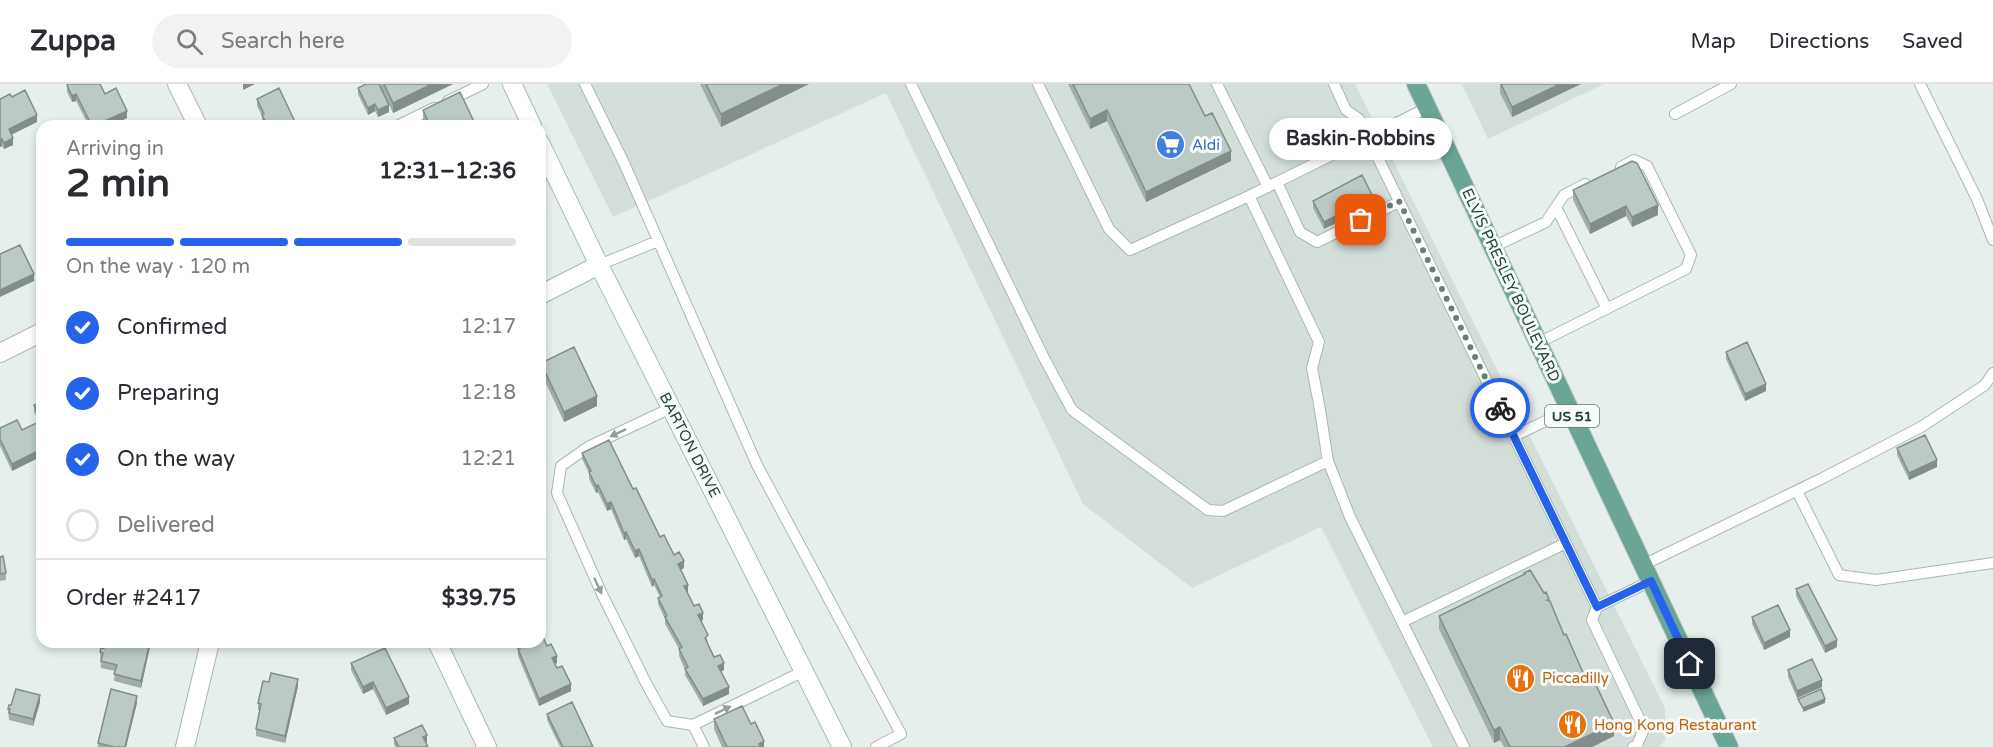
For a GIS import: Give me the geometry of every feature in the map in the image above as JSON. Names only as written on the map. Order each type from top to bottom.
[{"type":"main road","name":"ELVIS PRESLEY BOULEVARD","points":[[1416,84],[1729,747]]},
{"type":"street","points":[[177,84],[195,120]]},
{"type":"street","points":[[512,84],[529,120]]},
{"type":"street","name":"BARTON DRIVE","points":[[546,155],[599,265],[842,747]]},
{"type":"street","points":[[546,292],[599,265]]},
{"type":"street","points":[[0,353],[36,335]]},
{"type":"street","points":[[185,747],[209,648]]},
{"type":"street","points":[[440,648],[487,747]]},
{"type":"lane","points":[[409,120],[483,84]]},
{"type":"lane","points":[[585,84],[624,163],[757,465],[901,734],[876,747]]},
{"type":"lane","points":[[911,84],[1043,356],[1072,410],[1208,510],[1223,511],[1328,461]]},
{"type":"lane","points":[[1038,84],[1109,229],[1130,249],[1249,196],[1427,108]]},
{"type":"lane","points":[[1217,84],[1300,232],[1317,242],[1399,201]]},
{"type":"lane","points":[[1334,84],[1346,110],[1359,119],[1597,607]]},
{"type":"lane","points":[[1675,114],[1731,84]]},
{"type":"lane","points":[[1920,84],[1977,199],[1993,240]]},
{"type":"lane","points":[[1538,343],[1686,269],[1691,255],[1647,166],[1634,160],[1614,170]]},
{"type":"lane","points":[[1493,247],[1546,222],[1564,195],[1594,180]]},
{"type":"lane","points":[[1249,196],[1319,342],[1312,368],[1328,461],[1350,517],[1464,747]]},
{"type":"lane","points":[[1556,207],[1607,309]]},
{"type":"lane","points":[[599,265],[658,241]]},
{"type":"lane","points":[[1633,747],[1637,745],[1644,729],[1592,620],[1597,607],[1647,573],[1797,491],[1921,427],[1985,385],[1993,373]]},
{"type":"lane","points":[[671,408],[588,447],[561,466],[556,493],[646,683],[668,721],[693,725],[804,671]]},
{"type":"lane","points":[[1514,436],[1569,410]]},
{"type":"lane","points":[[1797,491],[1839,575],[1876,580],[1993,563]]},
{"type":"lane","points":[[1402,622],[1566,543]]},
{"type":"lane","points":[[693,725],[704,747]]},
{"type":"shaded area","points":[[547,84],[1355,84],[1665,708],[1665,740],[1660,747],[1433,747],[1321,527],[1192,588],[1083,504],[886,93],[613,217]]},
{"type":"shaded area","points":[[1462,84],[1604,84],[1488,139]]},
{"type":"building","points":[[100,84],[105,94],[116,88],[127,111],[107,120],[89,120],[76,94],[72,96],[67,85]]},
{"type":"building","points":[[366,84],[379,84],[389,105],[378,110],[375,104],[368,108],[358,88]]},
{"type":"building","points":[[384,84],[432,84],[393,103]]},
{"type":"building","points":[[706,84],[783,84],[721,114]]},
{"type":"building","name":"Aldi","points":[[1073,84],[1189,84],[1205,116],[1212,113],[1231,151],[1146,192],[1107,110],[1090,119]]},
{"type":"building","points":[[1501,84],[1560,84],[1512,107]]},
{"type":"building","points":[[279,88],[294,120],[265,120],[257,99]]},
{"type":"building","points":[[25,90],[37,115],[9,129],[13,138],[4,143],[2,139],[0,140],[0,99],[10,94],[12,97]]},
{"type":"building","points":[[460,92],[473,120],[427,120],[423,110]]},
{"type":"building","points":[[1632,161],[1637,163],[1658,205],[1632,217],[1626,206],[1590,224],[1573,190]]},
{"type":"building","points":[[1362,175],[1373,197],[1324,222],[1313,201]]},
{"type":"building","points":[[20,245],[34,274],[0,290],[0,254]]},
{"type":"building","points":[[1747,342],[1766,384],[1745,394],[1726,352]]},
{"type":"building","points":[[574,347],[597,396],[564,412],[546,374],[546,361]]},
{"type":"building","points":[[17,420],[22,430],[36,423],[36,452],[12,464],[0,439],[0,428]]},
{"type":"building","points":[[1925,435],[1937,460],[1909,473],[1897,448]]},
{"type":"building","points":[[609,440],[660,537],[664,535],[674,555],[679,552],[684,561],[678,564],[688,585],[684,586],[694,606],[699,604],[703,613],[698,615],[708,635],[705,638],[714,657],[720,655],[724,663],[718,666],[729,687],[703,699],[685,669],[688,667],[679,649],[682,647],[665,617],[667,616],[658,598],[662,596],[654,579],[652,580],[639,549],[635,551],[626,532],[624,533],[611,502],[607,504],[598,485],[596,486],[582,453]]},
{"type":"building","points":[[3,556],[6,573],[0,574],[0,557]]},
{"type":"building","name":"Piccadilly","points":[[1530,570],[1544,593],[1546,592],[1549,599],[1547,600],[1550,601],[1588,684],[1594,681],[1614,723],[1565,747],[1510,747],[1500,727],[1494,730],[1439,616]]},
{"type":"building","points":[[1808,584],[1837,640],[1825,646],[1796,589]]},
{"type":"building","points":[[1778,605],[1790,630],[1764,643],[1752,617]]},
{"type":"building","points":[[546,644],[547,646],[551,644],[557,656],[552,658],[557,668],[562,666],[571,684],[539,699],[518,649],[546,648]]},
{"type":"building","points":[[101,648],[149,648],[141,681],[114,674],[117,665],[101,661],[103,653],[100,652]]},
{"type":"building","points":[[385,648],[409,697],[386,708],[373,682],[363,687],[351,663]]},
{"type":"building","points":[[1812,659],[1822,680],[1797,691],[1788,670]]},
{"type":"building","points":[[271,673],[298,679],[285,736],[256,729],[263,681],[269,682]]},
{"type":"building","points":[[16,689],[40,695],[33,719],[9,713],[9,705],[11,705]]},
{"type":"building","points":[[111,689],[137,696],[125,747],[98,743]]},
{"type":"building","points":[[1821,689],[1825,699],[1803,708],[1798,699]]},
{"type":"building","points":[[572,702],[593,747],[563,747],[547,714]]},
{"type":"building","points":[[742,706],[751,724],[755,722],[764,741],[759,744],[761,747],[727,747],[714,719]]},
{"type":"building","points":[[422,725],[427,735],[423,737],[428,747],[399,747],[394,738]]},
{"type":"way so far","points":[[1361,220],[1399,201],[1500,408]]},
{"type":"place","name":"Aldi","points":[[1171,145]]},
{"type":"place","name":"Baskin-Robbins","points":[[1361,220]]},
{"type":"place","name":"Piccadilly","points":[[1521,678]]},
{"type":"place","name":"Hong Kong Restaurant","points":[[1573,725]]},
{"type":"route","points":[[1500,408],[1597,607],[1651,581],[1690,664]]}]
